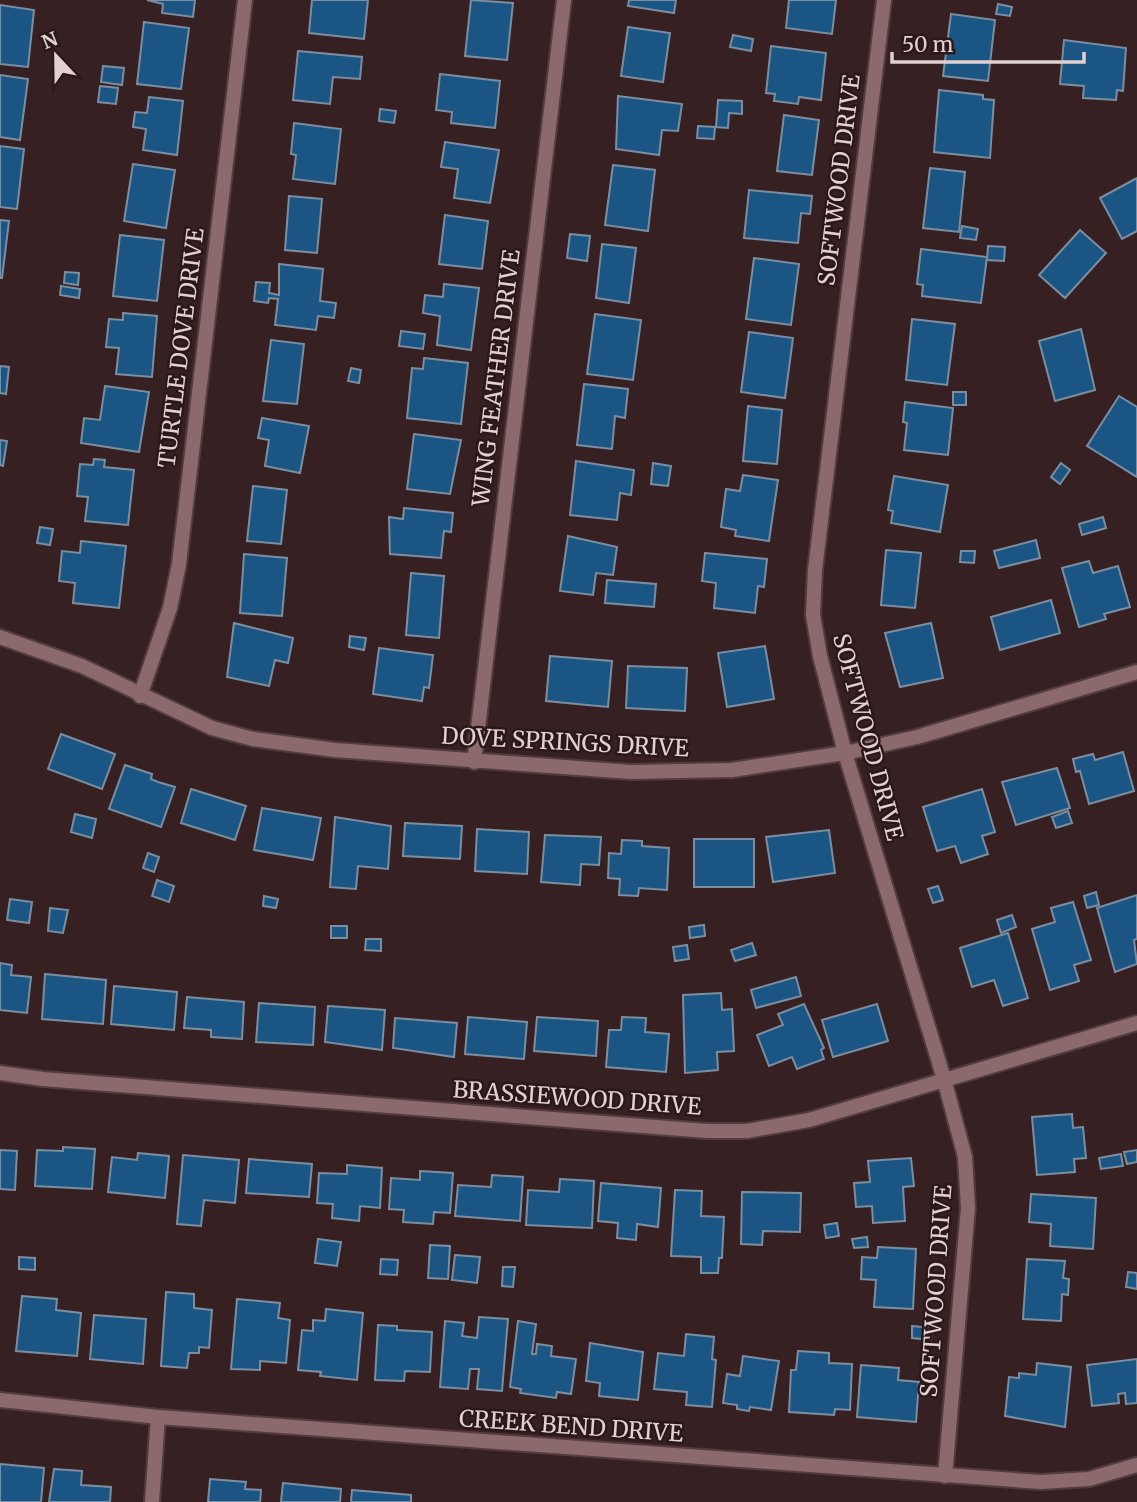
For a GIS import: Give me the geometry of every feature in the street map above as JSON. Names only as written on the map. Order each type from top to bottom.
[{"type":"street","name":"TURTLE DOVE DRIVE","points":[[140,696],[170,608],[179,564],[246,0]]},
{"type":"street","name":"WING FEATHER DRIVE","points":[[474,762],[564,0]]},
{"type":"street","name":"SOFTWOOD DRIVE","points":[[884,0],[815,570],[813,615],[845,753],[965,1157],[968,1195],[945,1476]]},
{"type":"street","name":"DOVE SPRINGS DRIVE","points":[[0,637],[82,666],[140,696],[212,728],[253,739],[335,750],[631,772],[681,772],[784,765],[845,753],[917,737],[1137,672]]},
{"type":"street","name":"BRASSIEWOOD DRIVE","points":[[0,1073],[43,1079],[707,1131],[747,1130],[809,1120],[1137,1023]]},
{"type":"street","name":"CREEK BEND DRIVE","points":[[0,1400],[158,1418],[945,1476],[1065,1482],[1113,1474],[1137,1465]]},
{"type":"street","points":[[152,1502],[158,1418]]},
{"type":"building","points":[[147,0],[195,0],[193,17],[162,13],[163,4]]},
{"type":"building","points":[[312,0],[368,0],[364,39],[309,33]]},
{"type":"building","points":[[471,0],[513,3],[507,60],[465,56]]},
{"type":"building","points":[[629,0],[676,0],[674,13],[628,6]]},
{"type":"building","points":[[789,0],[836,0],[832,34],[786,28]]},
{"type":"building","points":[[998,4],[1012,7],[1010,16],[996,14]]},
{"type":"building","points":[[0,5],[34,10],[28,67],[0,64]]},
{"type":"building","points":[[951,14],[995,20],[988,81],[943,76]]},
{"type":"building","points":[[144,22],[189,28],[181,89],[137,84]]},
{"type":"building","points":[[628,27],[670,33],[663,82],[621,76]]},
{"type":"building","points":[[733,35],[753,39],[751,51],[730,47]]},
{"type":"building","points":[[1064,40],[1126,48],[1123,91],[1117,90],[1116,100],[1083,98],[1084,86],[1060,84]]},
{"type":"building","points":[[771,46],[826,53],[821,100],[799,97],[798,104],[774,101],[775,94],[766,93]]},
{"type":"building","points":[[298,51],[362,57],[360,79],[333,77],[330,104],[293,100]]},
{"type":"building","points":[[103,66],[124,68],[122,85],[101,82]]},
{"type":"building","points":[[440,74],[500,81],[495,128],[451,123],[452,112],[436,110]]},
{"type":"building","points":[[0,75],[28,79],[20,140],[0,137]]},
{"type":"building","points":[[100,86],[118,88],[116,104],[98,102]]},
{"type":"building","points":[[939,90],[983,95],[983,99],[994,100],[990,158],[934,152]]},
{"type":"building","points":[[618,96],[682,104],[678,131],[662,130],[659,155],[616,149]]},
{"type":"building","points":[[149,97],[183,101],[177,155],[143,150],[146,129],[133,127],[135,112],[147,113]]},
{"type":"building","points":[[718,100],[742,101],[742,114],[729,113],[728,128],[716,127]]},
{"type":"building","points":[[380,109],[396,111],[394,123],[379,121]]},
{"type":"building","points":[[784,115],[819,120],[812,175],[777,171]]},
{"type":"building","points":[[294,123],[341,129],[335,184],[293,179],[296,155],[291,154]]},
{"type":"building","points":[[698,126],[715,127],[714,139],[697,138]]},
{"type":"building","points":[[445,142],[499,150],[490,203],[454,198],[458,169],[441,167]]},
{"type":"building","points":[[0,146],[24,149],[17,209],[0,207]]},
{"type":"building","points":[[133,164],[175,170],[166,228],[124,221]]},
{"type":"building","points":[[613,165],[655,170],[648,231],[605,225]]},
{"type":"building","points":[[930,168],[965,172],[959,232],[923,228]]},
{"type":"building","points":[[1137,178],[1137,231],[1122,239],[1100,198]]},
{"type":"building","points":[[749,190],[812,196],[810,214],[801,213],[798,243],[744,238]]},
{"type":"building","points":[[289,196],[322,199],[317,253],[285,250]]},
{"type":"building","points":[[445,215],[488,221],[482,269],[439,264]]},
{"type":"building","points":[[0,220],[9,221],[2,278],[0,278]]},
{"type":"building","points":[[962,226],[978,229],[976,240],[960,238]]},
{"type":"building","points":[[1080,230],[1106,253],[1065,298],[1039,275]]},
{"type":"building","points":[[570,234],[590,236],[587,261],[567,258]]},
{"type":"building","points":[[120,235],[164,240],[157,301],[113,296]]},
{"type":"building","points":[[602,244],[636,248],[629,303],[596,298]]},
{"type":"building","points":[[988,246],[1005,247],[1004,261],[987,260]]},
{"type":"building","points":[[921,249],[987,257],[981,303],[922,296],[923,285],[917,284]]},
{"type":"building","points":[[754,258],[799,264],[791,325],[746,319]]},
{"type":"building","points":[[279,264],[323,269],[320,301],[336,303],[334,318],[318,316],[316,330],[275,325],[278,299],[269,298],[268,303],[254,301],[256,282],[270,283],[269,293],[279,295]]},
{"type":"building","points":[[65,272],[79,273],[78,285],[64,283]]},
{"type":"building","points":[[444,284],[479,288],[471,350],[437,345],[440,316],[423,313],[425,295],[443,297]]},
{"type":"building","points":[[61,286],[80,289],[79,298],[60,295]]},
{"type":"building","points":[[123,313],[157,316],[152,377],[116,374],[119,348],[106,347],[109,319],[123,320]]},
{"type":"building","points":[[595,314],[641,320],[633,380],[587,374]]},
{"type":"building","points":[[912,319],[955,324],[947,385],[906,380]]},
{"type":"building","points":[[1081,329],[1095,390],[1055,401],[1039,341]]},
{"type":"building","points":[[401,331],[425,334],[423,349],[399,346]]},
{"type":"building","points":[[749,332],[793,338],[785,398],[741,392]]},
{"type":"building","points":[[271,340],[304,344],[297,404],[263,401]]},
{"type":"building","points":[[424,358],[468,363],[461,424],[407,418],[412,368],[423,369]]},
{"type":"building","points":[[0,366],[9,367],[6,394],[0,393]]},
{"type":"building","points":[[351,368],[361,370],[359,383],[348,381]]},
{"type":"building","points":[[584,384],[628,389],[625,418],[615,416],[612,449],[577,445]]},
{"type":"building","points":[[105,386],[149,392],[139,452],[81,443],[84,418],[100,420]]},
{"type":"building","points":[[953,392],[966,392],[966,405],[953,405]]},
{"type":"building","points":[[1119,396],[1137,407],[1137,477],[1087,446]]},
{"type":"building","points":[[905,402],[953,408],[948,455],[904,450],[907,423],[903,422]]},
{"type":"building","points":[[748,406],[782,410],[777,464],[743,461]]},
{"type":"building","points":[[262,418],[309,426],[300,473],[265,466],[269,440],[258,438]]},
{"type":"building","points":[[414,434],[461,440],[450,494],[407,489]]},
{"type":"building","points":[[0,440],[7,441],[3,466],[0,465]]},
{"type":"building","points":[[94,459],[105,460],[104,467],[134,470],[128,525],[85,521],[88,497],[77,496],[80,464],[93,465]]},
{"type":"building","points":[[576,461],[634,470],[631,495],[620,493],[617,520],[570,515]]},
{"type":"building","points":[[653,463],[671,466],[668,486],[651,484]]},
{"type":"building","points":[[1061,463],[1070,470],[1060,484],[1051,477]]},
{"type":"building","points":[[743,475],[778,480],[769,541],[735,536],[736,530],[721,527],[726,489],[740,491]]},
{"type":"building","points":[[894,476],[948,485],[940,532],[891,523],[893,511],[888,510]]},
{"type":"building","points":[[253,486],[287,490],[281,544],[247,541]]},
{"type":"building","points":[[404,508],[453,513],[451,532],[444,531],[441,558],[390,554],[389,517],[403,519]]},
{"type":"building","points":[[1103,517],[1106,528],[1082,535],[1079,524]]},
{"type":"building","points":[[40,527],[53,529],[50,545],[37,543]]},
{"type":"building","points":[[568,536],[617,547],[613,575],[596,573],[593,595],[560,591]]},
{"type":"building","points":[[1036,540],[1040,558],[999,568],[994,551]]},
{"type":"building","points":[[81,541],[126,546],[119,608],[73,603],[75,583],[59,581],[62,551],[80,553]]},
{"type":"building","points":[[886,550],[921,553],[915,608],[881,605]]},
{"type":"building","points":[[961,551],[975,551],[974,563],[960,562]]},
{"type":"building","points":[[705,553],[767,559],[764,587],[758,586],[755,613],[714,608],[716,583],[702,581]]},
{"type":"building","points":[[244,554],[287,558],[282,616],[240,613]]},
{"type":"building","points":[[1089,561],[1093,573],[1118,566],[1130,607],[1104,614],[1106,619],[1079,627],[1062,568]]},
{"type":"building","points":[[411,573],[444,576],[439,638],[406,635]]},
{"type":"building","points":[[607,580],[656,584],[654,607],[605,603]]},
{"type":"building","points":[[1051,600],[1060,633],[1000,650],[991,617]]},
{"type":"building","points":[[234,623],[293,638],[288,663],[275,660],[269,686],[227,677]]},
{"type":"building","points":[[931,623],[943,678],[900,687],[885,633]]},
{"type":"building","points":[[350,636],[366,638],[364,650],[349,647]]},
{"type":"building","points":[[765,646],[774,699],[727,707],[718,653]]},
{"type":"building","points":[[379,648],[433,655],[429,688],[424,687],[422,701],[373,694]]},
{"type":"building","points":[[550,656],[612,661],[608,707],[546,701]]},
{"type":"building","points":[[628,666],[687,668],[685,711],[626,708]]},
{"type":"building","points":[[61,734],[115,754],[102,789],[48,769]]},
{"type":"building","points":[[1123,752],[1134,791],[1089,804],[1080,771],[1076,772],[1073,759],[1093,754],[1095,760]]},
{"type":"building","points":[[125,765],[152,774],[151,779],[175,787],[161,827],[109,809]]},
{"type":"building","points":[[1057,768],[1070,808],[1016,825],[1002,782]]},
{"type":"building","points":[[191,789],[246,806],[235,840],[181,823]]},
{"type":"building","points":[[982,789],[995,832],[982,836],[988,854],[961,863],[955,846],[937,851],[923,807]]},
{"type":"building","points":[[262,808],[321,818],[313,860],[254,850]]},
{"type":"building","points":[[1068,811],[1072,823],[1056,828],[1052,817]]},
{"type":"building","points":[[75,814],[96,819],[92,838],[71,832]]},
{"type":"building","points":[[335,817],[391,826],[388,869],[358,866],[356,889],[330,887]]},
{"type":"building","points":[[405,823],[462,826],[460,859],[403,856]]},
{"type":"building","points":[[477,829],[529,832],[527,874],[475,871]]},
{"type":"building","points":[[829,830],[835,873],[773,882],[766,837]]},
{"type":"building","points":[[545,835],[601,837],[599,865],[581,864],[580,885],[541,882]]},
{"type":"building","points":[[694,839],[754,839],[754,887],[694,887]]},
{"type":"building","points":[[622,840],[642,841],[642,846],[669,848],[667,890],[639,888],[638,896],[619,895],[620,879],[608,878],[609,853],[621,854]]},
{"type":"building","points":[[148,853],[159,857],[154,872],[143,868]]},
{"type":"building","points":[[157,880],[174,886],[169,902],[152,896]]},
{"type":"building","points":[[938,886],[943,900],[933,903],[928,889]]},
{"type":"building","points":[[1096,892],[1099,905],[1087,908],[1084,896]]},
{"type":"building","points":[[1137,895],[1137,939],[1134,940],[1137,964],[1115,972],[1097,908]]},
{"type":"building","points":[[264,896],[278,899],[276,908],[263,906]]},
{"type":"building","points":[[10,899],[32,902],[29,923],[7,920]]},
{"type":"building","points":[[1073,902],[1091,960],[1074,965],[1079,981],[1050,990],[1032,929],[1055,922],[1051,908]]},
{"type":"building","points":[[50,908],[68,910],[63,933],[48,931]]},
{"type":"building","points":[[1012,915],[1016,927],[1001,933],[997,920]]},
{"type":"building","points":[[704,925],[705,936],[690,938],[689,927]]},
{"type":"building","points":[[331,926],[347,926],[347,938],[331,938]]},
{"type":"building","points":[[1008,933],[1028,998],[1003,1006],[994,980],[972,987],[960,948]]},
{"type":"building","points":[[366,939],[381,939],[381,951],[365,950]]},
{"type":"building","points":[[752,943],[756,955],[735,961],[731,950]]},
{"type":"building","points":[[687,945],[689,959],[675,961],[673,947]]},
{"type":"building","points":[[0,963],[12,965],[11,975],[31,977],[27,1013],[0,1010]]},
{"type":"building","points":[[45,974],[106,980],[103,1024],[42,1019]]},
{"type":"building","points":[[796,977],[801,996],[756,1008],[751,990]]},
{"type":"building","points":[[114,986],[177,992],[174,1030],[111,1024]]},
{"type":"building","points":[[721,993],[722,1010],[732,1009],[734,1051],[717,1052],[718,1070],[685,1073],[683,995]]},
{"type":"building","points":[[187,997],[244,1002],[242,1039],[211,1037],[211,1030],[184,1028]]},
{"type":"building","points":[[259,1003],[315,1007],[313,1045],[256,1042]]},
{"type":"building","points":[[804,1004],[824,1048],[821,1050],[824,1059],[797,1069],[792,1057],[769,1066],[757,1035],[783,1025],[778,1014]]},
{"type":"building","points":[[877,1004],[888,1041],[833,1057],[822,1020]]},
{"type":"building","points":[[328,1006],[385,1010],[382,1050],[325,1042]]},
{"type":"building","points":[[468,1017],[527,1022],[524,1059],[465,1054]]},
{"type":"building","points":[[537,1017],[598,1021],[596,1056],[534,1051]]},
{"type":"building","points":[[622,1017],[646,1018],[645,1032],[669,1034],[666,1072],[606,1067],[609,1030],[621,1030]]},
{"type":"building","points":[[395,1018],[457,1023],[454,1057],[393,1048]]},
{"type":"building","points":[[1072,1114],[1073,1128],[1083,1127],[1086,1158],[1074,1159],[1075,1172],[1037,1175],[1032,1117]]},
{"type":"building","points":[[63,1147],[95,1149],[92,1189],[35,1186],[37,1150],[63,1151]]},
{"type":"building","points":[[0,1150],[17,1151],[15,1190],[0,1189]]},
{"type":"building","points":[[1137,1150],[1137,1162],[1127,1164],[1124,1152]]},
{"type":"building","points":[[138,1153],[169,1156],[165,1198],[108,1192],[112,1157],[137,1160]]},
{"type":"building","points":[[1121,1154],[1123,1166],[1101,1169],[1099,1158]]},
{"type":"building","points":[[183,1155],[239,1160],[235,1203],[204,1200],[201,1226],[177,1224]]},
{"type":"building","points":[[911,1158],[914,1186],[903,1187],[905,1221],[873,1223],[872,1206],[856,1207],[854,1183],[870,1182],[868,1161]]},
{"type":"building","points":[[249,1159],[312,1164],[309,1197],[246,1193]]},
{"type":"building","points":[[347,1165],[382,1168],[380,1208],[360,1206],[359,1221],[332,1218],[333,1204],[317,1203],[319,1173],[347,1174]]},
{"type":"building","points":[[420,1171],[453,1173],[450,1213],[434,1212],[433,1224],[403,1222],[404,1210],[389,1209],[391,1178],[420,1180]]},
{"type":"building","points":[[492,1175],[523,1177],[520,1221],[455,1216],[458,1185],[491,1187]]},
{"type":"building","points":[[560,1179],[594,1181],[592,1228],[526,1225],[528,1190],[559,1192]]},
{"type":"building","points":[[601,1183],[661,1188],[658,1227],[637,1224],[636,1240],[617,1238],[618,1223],[598,1221]]},
{"type":"building","points":[[675,1190],[702,1191],[701,1216],[724,1217],[722,1258],[719,1258],[718,1273],[701,1273],[701,1257],[671,1256]]},
{"type":"building","points":[[742,1192],[801,1193],[800,1232],[763,1231],[762,1245],[741,1244]]},
{"type":"building","points":[[1031,1194],[1096,1198],[1093,1249],[1050,1246],[1051,1224],[1029,1222]]},
{"type":"building","points":[[837,1223],[839,1236],[826,1238],[824,1225]]},
{"type":"building","points":[[867,1237],[868,1247],[854,1248],[852,1239]]},
{"type":"building","points":[[318,1239],[341,1242],[337,1266],[315,1263]]},
{"type":"building","points":[[430,1245],[450,1246],[448,1279],[428,1278]]},
{"type":"building","points":[[878,1247],[916,1249],[913,1309],[874,1307],[876,1280],[861,1279],[862,1257],[877,1258]]},
{"type":"building","points":[[455,1255],[480,1257],[477,1283],[452,1280]]},
{"type":"building","points":[[19,1257],[35,1258],[35,1270],[19,1269]]},
{"type":"building","points":[[381,1259],[398,1260],[397,1275],[380,1274]]},
{"type":"building","points":[[1027,1259],[1065,1261],[1063,1278],[1069,1279],[1068,1295],[1062,1294],[1061,1321],[1023,1319]]},
{"type":"building","points":[[503,1267],[515,1267],[513,1287],[502,1286]]},
{"type":"building","points":[[1128,1272],[1137,1273],[1137,1289],[1126,1287]]},
{"type":"building","points":[[166,1292],[194,1294],[194,1308],[212,1310],[209,1348],[199,1347],[199,1353],[189,1353],[187,1368],[161,1366]]},
{"type":"building","points":[[22,1296],[57,1299],[56,1310],[81,1313],[77,1356],[16,1351]]},
{"type":"building","points":[[237,1299],[280,1303],[278,1318],[290,1320],[286,1363],[260,1361],[260,1370],[231,1369]]},
{"type":"building","points":[[326,1309],[363,1313],[357,1380],[320,1376],[321,1372],[298,1370],[302,1330],[313,1331],[313,1320],[325,1321]]},
{"type":"building","points":[[94,1315],[146,1319],[143,1364],[90,1359]]},
{"type":"building","points":[[479,1317],[508,1319],[502,1391],[477,1389],[479,1369],[470,1369],[468,1389],[440,1387],[445,1321],[464,1323],[462,1336],[477,1338]]},
{"type":"building","points":[[518,1321],[536,1324],[532,1354],[536,1354],[537,1344],[552,1346],[551,1356],[576,1359],[571,1394],[557,1392],[556,1398],[520,1393],[521,1389],[510,1387]]},
{"type":"building","points":[[378,1325],[397,1326],[397,1330],[432,1332],[430,1372],[405,1371],[404,1381],[375,1380]]},
{"type":"building","points":[[912,1326],[932,1328],[931,1340],[912,1338]]},
{"type":"building","points":[[686,1334],[714,1337],[712,1359],[716,1360],[712,1407],[686,1405],[687,1392],[654,1389],[658,1353],[684,1356]]},
{"type":"building","points":[[590,1343],[643,1352],[638,1400],[599,1396],[600,1383],[586,1381]]},
{"type":"building","points":[[798,1351],[829,1353],[829,1363],[852,1364],[850,1410],[835,1409],[834,1415],[789,1412],[791,1370],[796,1370]]},
{"type":"building","points":[[743,1356],[779,1361],[771,1410],[750,1407],[749,1411],[737,1409],[737,1405],[723,1403],[727,1374],[740,1376]]},
{"type":"building","points":[[1137,1359],[1137,1403],[1126,1404],[1125,1393],[1118,1394],[1119,1403],[1092,1406],[1087,1365]]},
{"type":"building","points":[[1037,1363],[1071,1367],[1065,1427],[1005,1416],[1009,1377],[1019,1378],[1019,1373],[1036,1375]]},
{"type":"building","points":[[861,1365],[899,1368],[898,1380],[919,1382],[916,1422],[857,1417]]},
{"type":"building","points":[[0,1464],[44,1468],[41,1502],[0,1502]]},
{"type":"building","points":[[54,1469],[82,1471],[81,1485],[111,1487],[110,1502],[49,1502]]},
{"type":"building","points":[[210,1479],[246,1482],[245,1489],[261,1490],[260,1502],[208,1502]]},
{"type":"building","points":[[283,1483],[341,1489],[340,1502],[281,1502]]},
{"type":"building","points":[[352,1490],[411,1495],[411,1502],[351,1502]]}]
